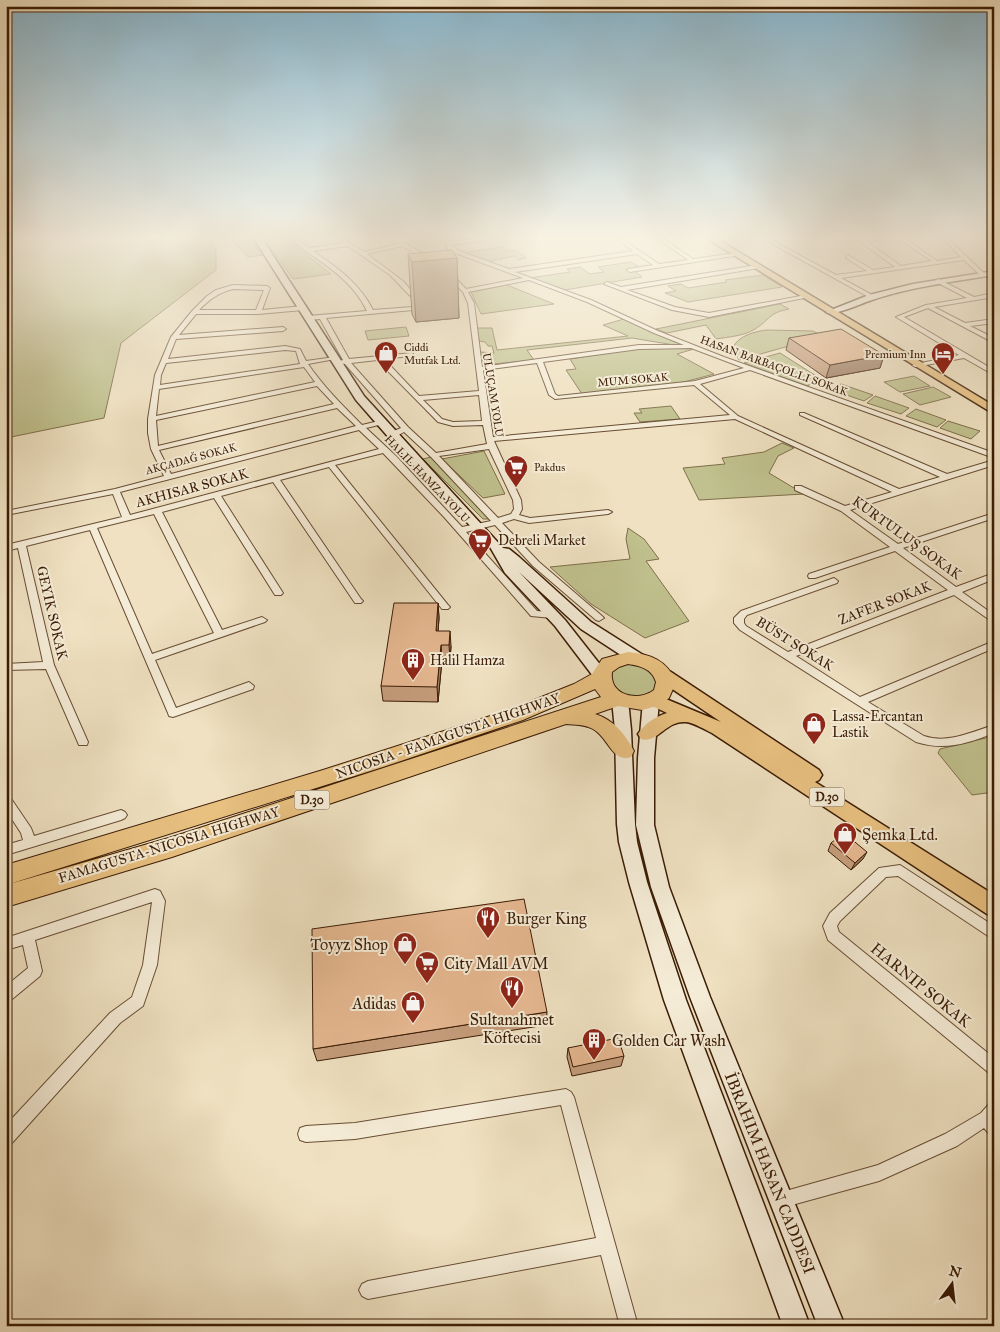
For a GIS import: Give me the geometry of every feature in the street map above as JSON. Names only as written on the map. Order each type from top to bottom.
[{"type":"highway","name":"D.30","points":[[601,677],[604,669],[610,663],[618,660],[638,659],[655,665],[665,676]]},
{"type":"highway","points":[[652,701],[659,697],[666,687],[665,676]]},
{"type":"highway","points":[[601,677],[603,686],[608,693],[618,699]]},
{"type":"highway","name":"NICOSIA - FAMAGUSTA HIGHWAY","points":[[6,875],[263,798],[412,750],[549,702],[601,677]]},
{"type":"highway","name":"D.30","points":[[618,699],[641,703],[652,701]]},
{"type":"highway","name":"FAMAGUSTA-NICOSIA HIGHWAY","points":[[6,896],[172,847],[618,699]]},
{"type":"highway","points":[[559,717],[579,717],[597,722],[611,730],[624,751]]},
{"type":"main road","points":[[297,299],[360,398],[408,453],[495,545],[510,570],[552,615],[601,677]]},
{"type":"main road","points":[[810,299],[915,365],[994,411]]},
{"type":"main road","points":[[834,314],[864,300]]},
{"type":"main road","points":[[495,545],[525,561],[578,620],[638,659]]},
{"type":"main road","name":"D.30","points":[[665,676],[994,894]]},
{"type":"main road","name":"İBRAHIM HASAN CADDESI","points":[[618,699],[624,751],[628,842],[654,936],[678,1009],[797,1326]]},
{"type":"main road","name":"D.30","points":[[652,701],[692,715],[718,728],[994,907]]},
{"type":"main road","name":"İBRAHIM HASAN CADDESI","points":[[652,701],[647,734],[645,825],[660,887],[700,997],[832,1326]]},
{"type":"main road","points":[[647,734],[656,723],[666,719],[692,715]]},
{"type":"street","points":[[168,477],[155,449],[152,433],[155,388],[158,375],[174,337],[207,299]]},
{"type":"street","points":[[258,312],[263,299]]},
{"type":"street","points":[[365,299],[371,312]]},
{"type":"street","points":[[416,299],[421,307]]},
{"type":"street","name":"HASAN BARBAÇOLLI SOKAK","points":[[584,299],[692,346],[994,456]]},
{"type":"street","points":[[648,299],[674,309],[709,315],[794,299]]},
{"type":"street","points":[[966,299],[928,306],[899,316],[903,321],[994,373]]},
{"type":"street","points":[[469,300],[462,303],[471,308]]},
{"type":"street","name":"ULUÇAM YOLU","points":[[469,300],[486,423],[491,443],[517,500],[518,509],[514,516]]},
{"type":"street","points":[[308,318],[429,306]]},
{"type":"street","points":[[928,306],[994,341]]},
{"type":"street","points":[[194,312],[258,312],[303,308]]},
{"type":"street","points":[[322,317],[347,362],[406,429],[434,455],[496,522],[525,561],[599,618]]},
{"type":"street","points":[[966,325],[994,321]]},
{"type":"street","points":[[174,337],[283,329]]},
{"type":"street","points":[[479,368],[644,346],[692,346]]},
{"type":"street","name":"HALIL HAMZA YOLU","points":[[164,361],[292,347],[298,350],[304,364],[339,405],[461,530],[534,614],[552,615]]},
{"type":"street","points":[[155,388],[304,364],[335,360],[347,362],[410,354]]},
{"type":"street","points":[[915,365],[962,356]]},
{"type":"street","points":[[379,358],[440,421],[446,424],[486,423]]},
{"type":"street","name":"MUM SOKAK","points":[[539,361],[552,396],[557,398],[695,383],[751,368]]},
{"type":"street","points":[[152,419],[320,383]]},
{"type":"street","points":[[695,383],[736,417],[897,491]]},
{"type":"street","points":[[416,398],[482,393]]},
{"type":"street","points":[[155,449],[339,405]]},
{"type":"street","points":[[802,414],[945,476]]},
{"type":"street","points":[[434,455],[491,443],[736,417]]},
{"type":"street","name":"AKÇADAĞ SOKAK","points":[[6,513],[116,490],[380,422]]},
{"type":"street","points":[[392,435],[406,429]]},
{"type":"street","name":"AKHISAR SOKAK","points":[[6,548],[93,528],[384,450]]},
{"type":"street","points":[[391,457],[408,453]]},
{"type":"street","points":[[844,509],[994,462]]},
{"type":"street","points":[[330,464],[445,608]]},
{"type":"street","points":[[275,479],[358,601]]},
{"type":"street","name":"KURTULUŞ SOKAK","points":[[798,488],[844,509],[956,590],[994,620]]},
{"type":"street","points":[[116,490],[127,519]]},
{"type":"street","points":[[216,495],[278,593]]},
{"type":"street","points":[[156,511],[219,634]]},
{"type":"street","points":[[461,530],[479,527],[514,516],[529,521],[608,512]]},
{"type":"street","points":[[812,576],[994,515]]},
{"type":"street","points":[[93,528],[173,713],[249,686]]},
{"type":"street","name":"GEYIK SOKAK","points":[[22,545],[49,665],[83,742]]},
{"type":"street","name":"BÜST SOKAK","points":[[826,571],[832,582],[744,614],[739,618],[739,623],[743,628],[787,656],[929,743],[956,741],[994,729]]},
{"type":"street","name":"ZAFER SOKAK","points":[[787,656],[994,576]]},
{"type":"street","points":[[149,659],[262,620]]},
{"type":"street","points":[[860,701],[994,644]]},
{"type":"street","points":[[6,667],[31,668],[49,665]]},
{"type":"street","points":[[6,800],[27,832],[30,843]]},
{"type":"street","points":[[6,850],[121,815]]},
{"type":"street","points":[[994,934],[900,870],[883,872],[835,917],[830,926],[833,936],[994,1068]]},
{"type":"street","points":[[6,944],[155,895],[159,901],[150,965],[138,1001],[115,1018],[6,1137]]},
{"type":"street","points":[[6,995],[35,971],[28,938]]},
{"type":"street","points":[[306,1134],[355,1131],[566,1097],[629,1326]]},
{"type":"street","points":[[781,1200],[879,1173],[951,1140],[991,1119]]},
{"type":"street","points":[[368,1290],[607,1245]]},
{"type":"green space","points":[[6,299],[178,299],[121,343],[104,418],[6,438]]},
{"type":"green space","points":[[474,299],[542,299],[554,304],[481,314]]},
{"type":"green space","points":[[681,299],[706,299],[688,302]]},
{"type":"green space","points":[[780,304],[789,309],[773,315],[751,331],[736,336],[716,339],[706,325],[667,333],[656,329]]},
{"type":"green space","points":[[624,319],[683,345],[632,338],[527,350],[534,360],[484,365],[480,352],[494,353],[492,346],[479,341],[477,328],[492,328],[497,350],[628,336],[603,325]]},
{"type":"green space","points":[[406,327],[409,336],[368,340],[365,331]]},
{"type":"green space","points":[[767,330],[813,331],[829,339],[789,346],[739,360],[733,348],[738,340],[752,333]]},
{"type":"green space","points":[[649,347],[694,349],[677,354],[714,374],[684,382],[582,394],[566,370],[576,369],[570,359]]},
{"type":"green space","points":[[780,353],[821,379],[807,386],[744,363]]},
{"type":"green space","points":[[914,376],[930,386],[900,392],[884,382]]},
{"type":"green space","points":[[841,384],[873,395],[864,401],[832,390]]},
{"type":"green space","points":[[933,387],[951,397],[920,405],[903,394]]},
{"type":"green space","points":[[875,396],[909,408],[901,414],[867,403]]},
{"type":"green space","points":[[671,406],[680,419],[640,422],[634,413],[642,413],[639,409]]},
{"type":"green space","points":[[916,409],[946,420],[937,427],[906,416]]},
{"type":"green space","points":[[948,421],[980,431],[971,439],[940,428]]},
{"type":"green space","points":[[782,443],[794,448],[778,456],[769,473],[804,494],[699,500],[683,468],[725,464],[722,458],[764,452]]},
{"type":"green space","points":[[484,451],[505,494],[483,498],[442,459]]},
{"type":"green space","points":[[431,457],[489,519],[483,519],[423,459]]},
{"type":"green space","points":[[628,528],[644,539],[659,559],[646,561],[689,621],[645,638],[591,604],[550,567],[630,559],[626,539]]},
{"type":"green space","points":[[630,662],[649,667],[658,681],[651,693],[633,696],[613,691],[607,672]]},
{"type":"green space","points":[[994,736],[994,792],[972,795],[938,753],[940,749]]},
{"type":"building","points":[[841,329],[884,355],[830,365],[789,338]]},
{"type":"building","name":"Halil Hamza","points":[[394,603],[438,603],[436,631],[450,631],[449,645],[441,645],[437,687],[381,686]]},
{"type":"building","points":[[844,833],[867,852],[855,863],[831,843]]},
{"type":"building","name":"City Mall AVM","points":[[524,899],[547,1012],[313,1049],[312,929]]},
{"type":"building","points":[[618,1038],[624,1056],[573,1067],[568,1048]]},
{"type":"place","name":"Ciddi Mutfak Ltd.","points":[[386,374]]},
{"type":"place","name":"Premium Inn","points":[[943,375]]},
{"type":"place","name":"Pakdus","points":[[516,488]]},
{"type":"place","name":"Debreli Market","points":[[480,561]]},
{"type":"place","name":"Halil Hamza","points":[[413,681]]},
{"type":"place","name":"Lassa-Ercantan Lastik","points":[[814,745]]},
{"type":"place","name":"Şemka Ltd.","points":[[845,855]]},
{"type":"place","name":"Burger King","points":[[488,939]]},
{"type":"place","name":"Toyyz Shop","points":[[405,965]]},
{"type":"place","name":"City Mall AVM","points":[[427,984]]},
{"type":"place","name":"Sultanahmet Köftecisi","points":[[512,1009]]},
{"type":"place","name":"Adidas","points":[[413,1024]]},
{"type":"place","name":"Golden Car Wash","points":[[594,1061]]}]
